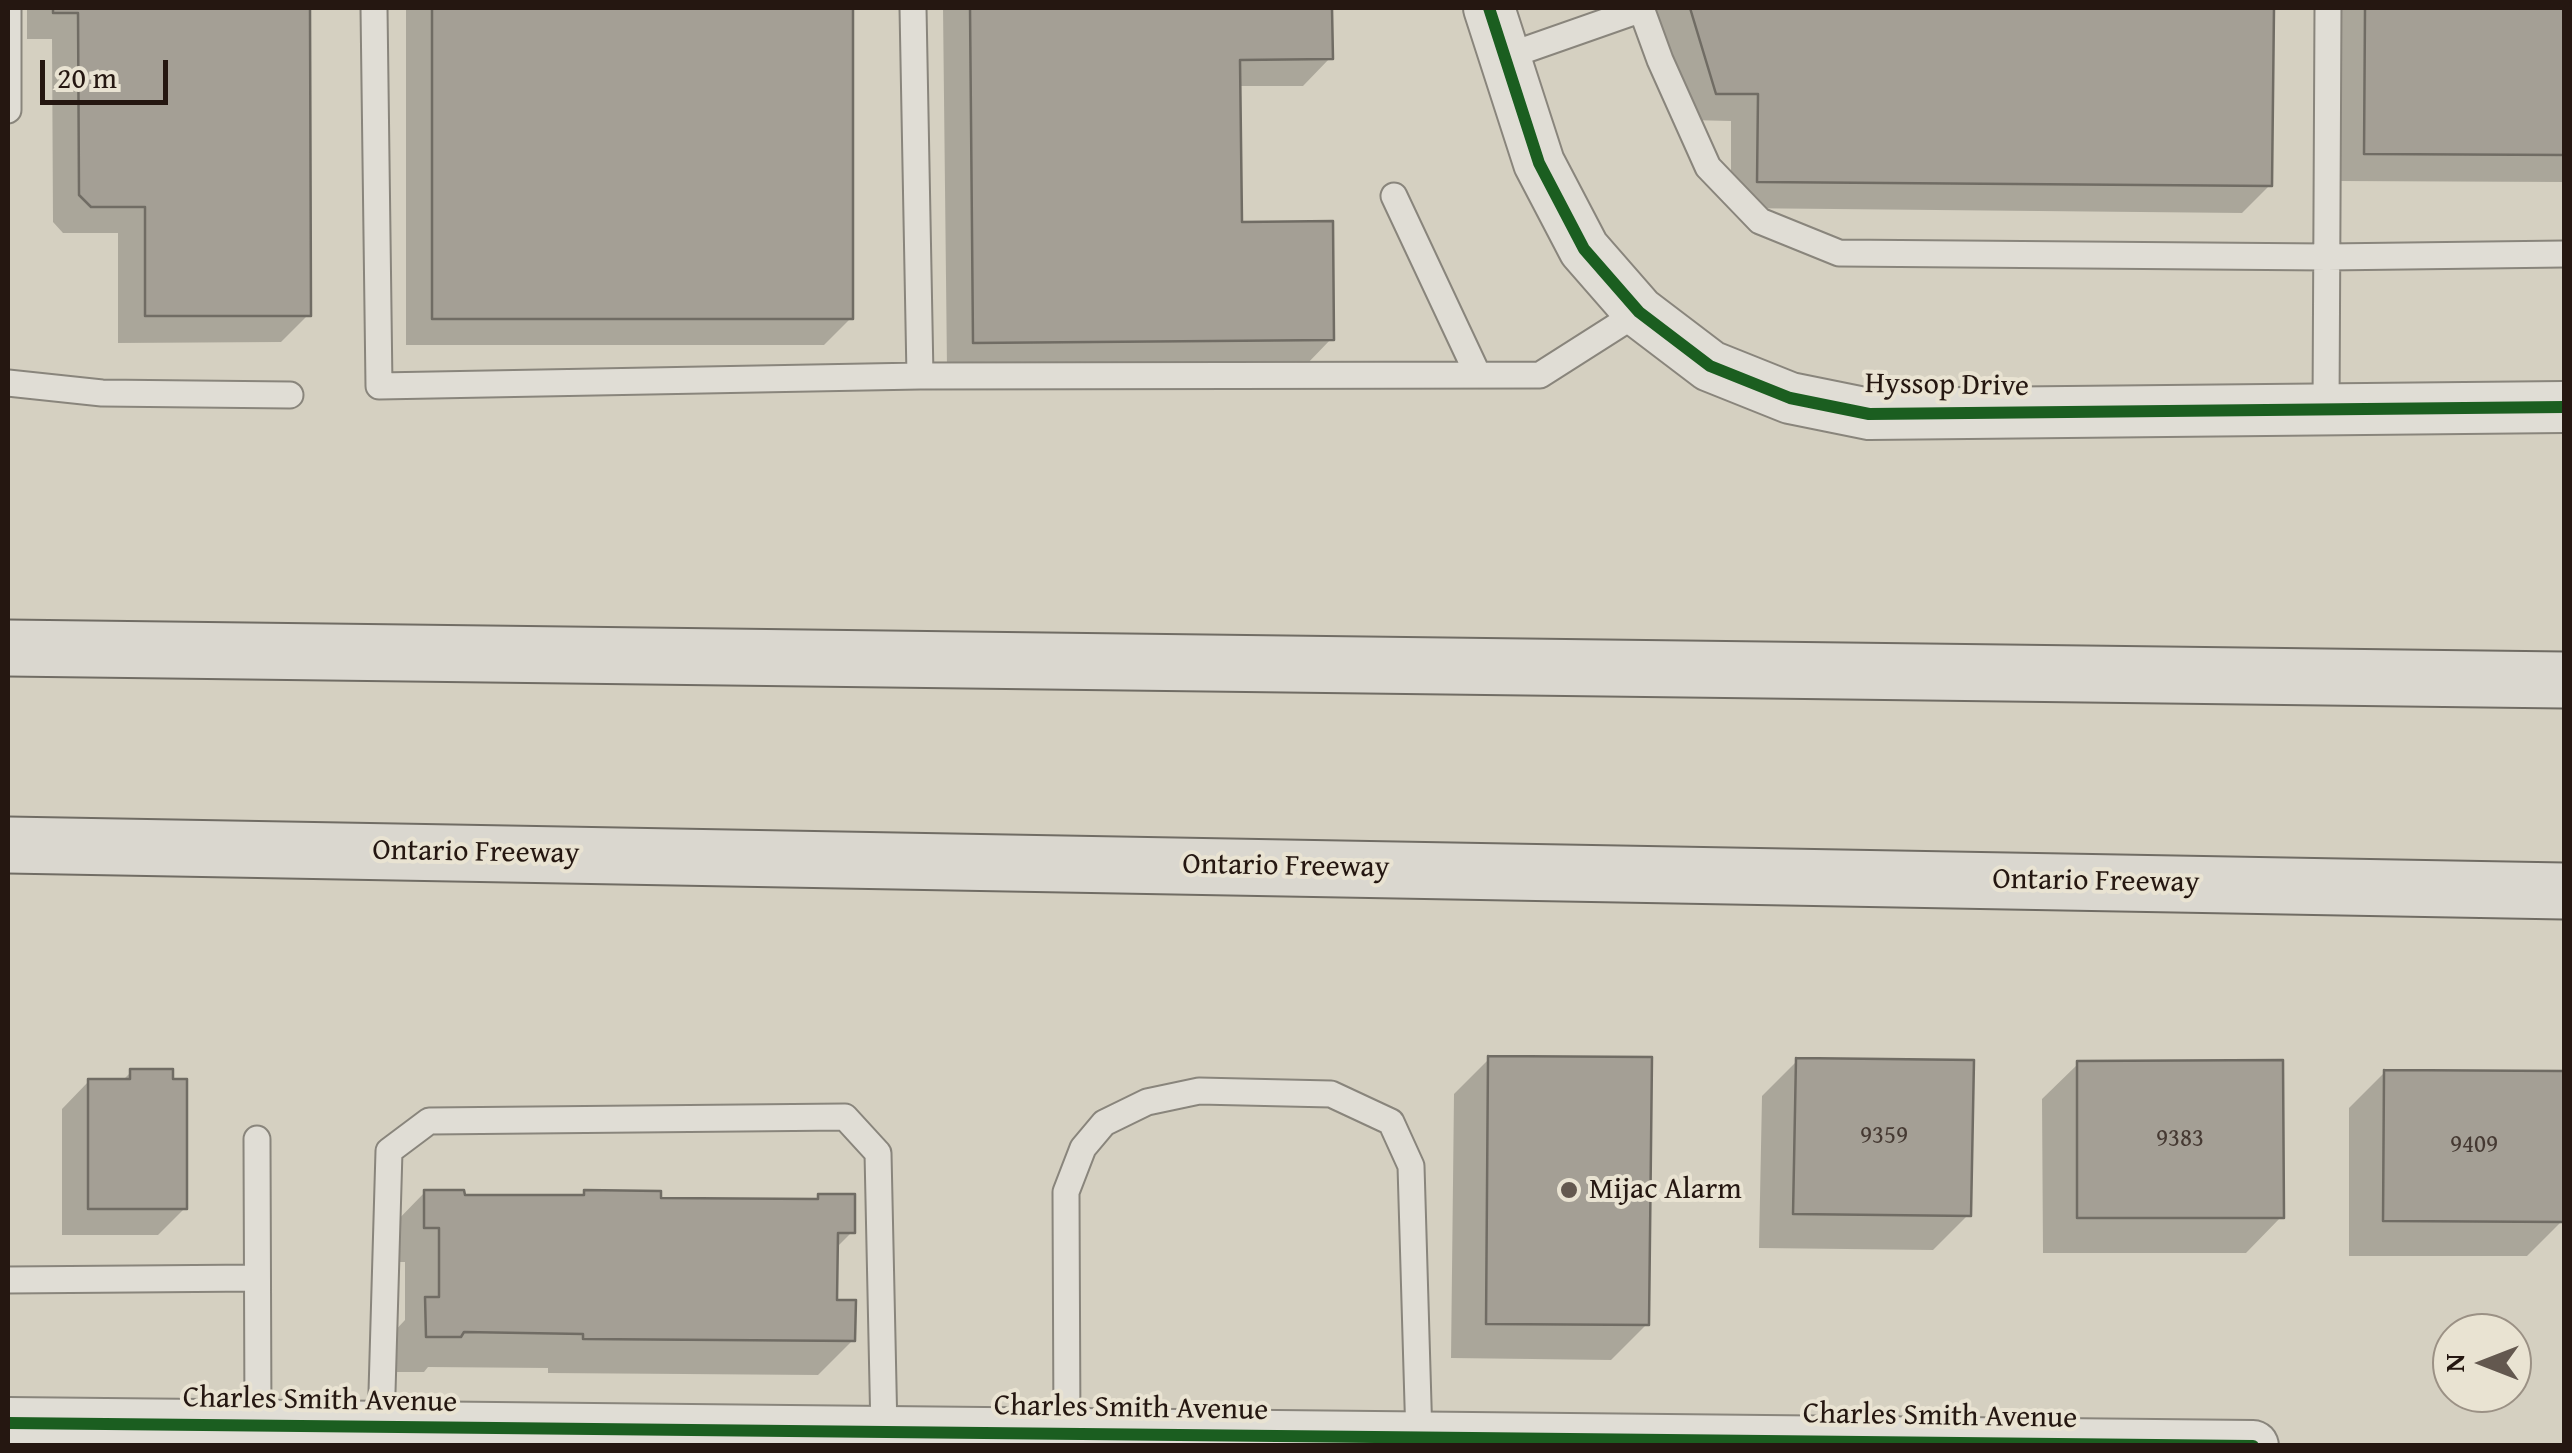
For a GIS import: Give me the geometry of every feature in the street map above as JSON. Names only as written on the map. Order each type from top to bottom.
[{"type":"highway","points":[[8,648],[2564,680]]},
{"type":"highway","name":"Ontario Freeway","points":[[8,845],[2564,891]]},
{"type":"street","name":"Hyssop Drive","points":[[1489,8],[1539,163],[1584,249],[1639,312],[1710,366],[1790,398],[1869,414],[2564,408]]},
{"type":"street","name":"Charles Smith Avenue","points":[[8,1422],[245,1432],[381,1426],[2253,1446]]},
{"type":"lane","points":[[8,8],[8,110]]},
{"type":"lane","points":[[374,8],[379,386],[920,376],[1540,375],[1639,312]]},
{"type":"lane","points":[[913,8],[920,376]]},
{"type":"lane","points":[[1505,57],[1642,8],[1660,60],[1708,167],[1760,221],[1839,253],[2327,257],[2564,254]]},
{"type":"lane","points":[[2326,410],[2328,8]]},
{"type":"lane","points":[[1394,196],[1478,375]]},
{"type":"lane","points":[[8,382],[102,393],[290,395]]},
{"type":"lane","points":[[1067,1434],[1066,1192],[1083,1148],[1104,1124],[1147,1102],[1199,1091],[1331,1094],[1391,1122],[1412,1166],[1418,1438]]},
{"type":"lane","points":[[381,1426],[389,1151],[428,1121],[845,1118],[878,1152],[884,1432]]},
{"type":"lane","points":[[245,1432],[256,1278],[257,1140]]},
{"type":"lane","points":[[8,1280],[256,1278]]},
{"type":"building","points":[[53,8],[310,8],[311,316],[145,316],[145,207],[91,207],[79,195],[78,13],[53,13]]},
{"type":"building","points":[[432,8],[853,8],[853,319],[432,319]]},
{"type":"building","points":[[970,8],[1332,8],[1333,59],[1240,60],[1242,222],[1333,221],[1334,340],[973,343]]},
{"type":"building","points":[[1690,8],[2274,8],[2272,186],[1757,182],[1758,94],[1716,94]]},
{"type":"building","points":[[2365,8],[2564,8],[2564,155],[2364,154]]},
{"type":"building","name":"Mijac Alarm","points":[[1488,1056],[1652,1057],[1649,1325],[1486,1324]]},
{"type":"building","name":"Mijac Alarm","points":[[1796,1058],[1974,1060],[1971,1216],[1793,1214]]},
{"type":"building","points":[[2283,1060],[2284,1218],[2077,1218],[2077,1061]]},
{"type":"building","points":[[130,1069],[173,1069],[173,1079],[187,1079],[187,1209],[88,1209],[88,1079],[130,1079]]},
{"type":"building","points":[[2384,1070],[2564,1071],[2564,1222],[2383,1221]]},
{"type":"building","points":[[424,1190],[464,1190],[465,1195],[661,1191],[661,1198],[818,1199],[818,1194],[855,1194],[855,1233],[838,1233],[837,1300],[856,1300],[855,1341],[583,1339],[583,1334],[464,1332],[461,1337],[426,1337],[425,1297],[439,1297],[439,1228],[424,1228]]},
{"type":"cycle path","points":[[1489,8],[1539,163],[1584,249],[1639,312],[1710,366],[1790,398],[1869,414],[2564,407]]},
{"type":"cycle path","points":[[8,1423],[2253,1446]]},
{"type":"place","name":"Mijac Alarm","points":[[1569,1190]]}]
